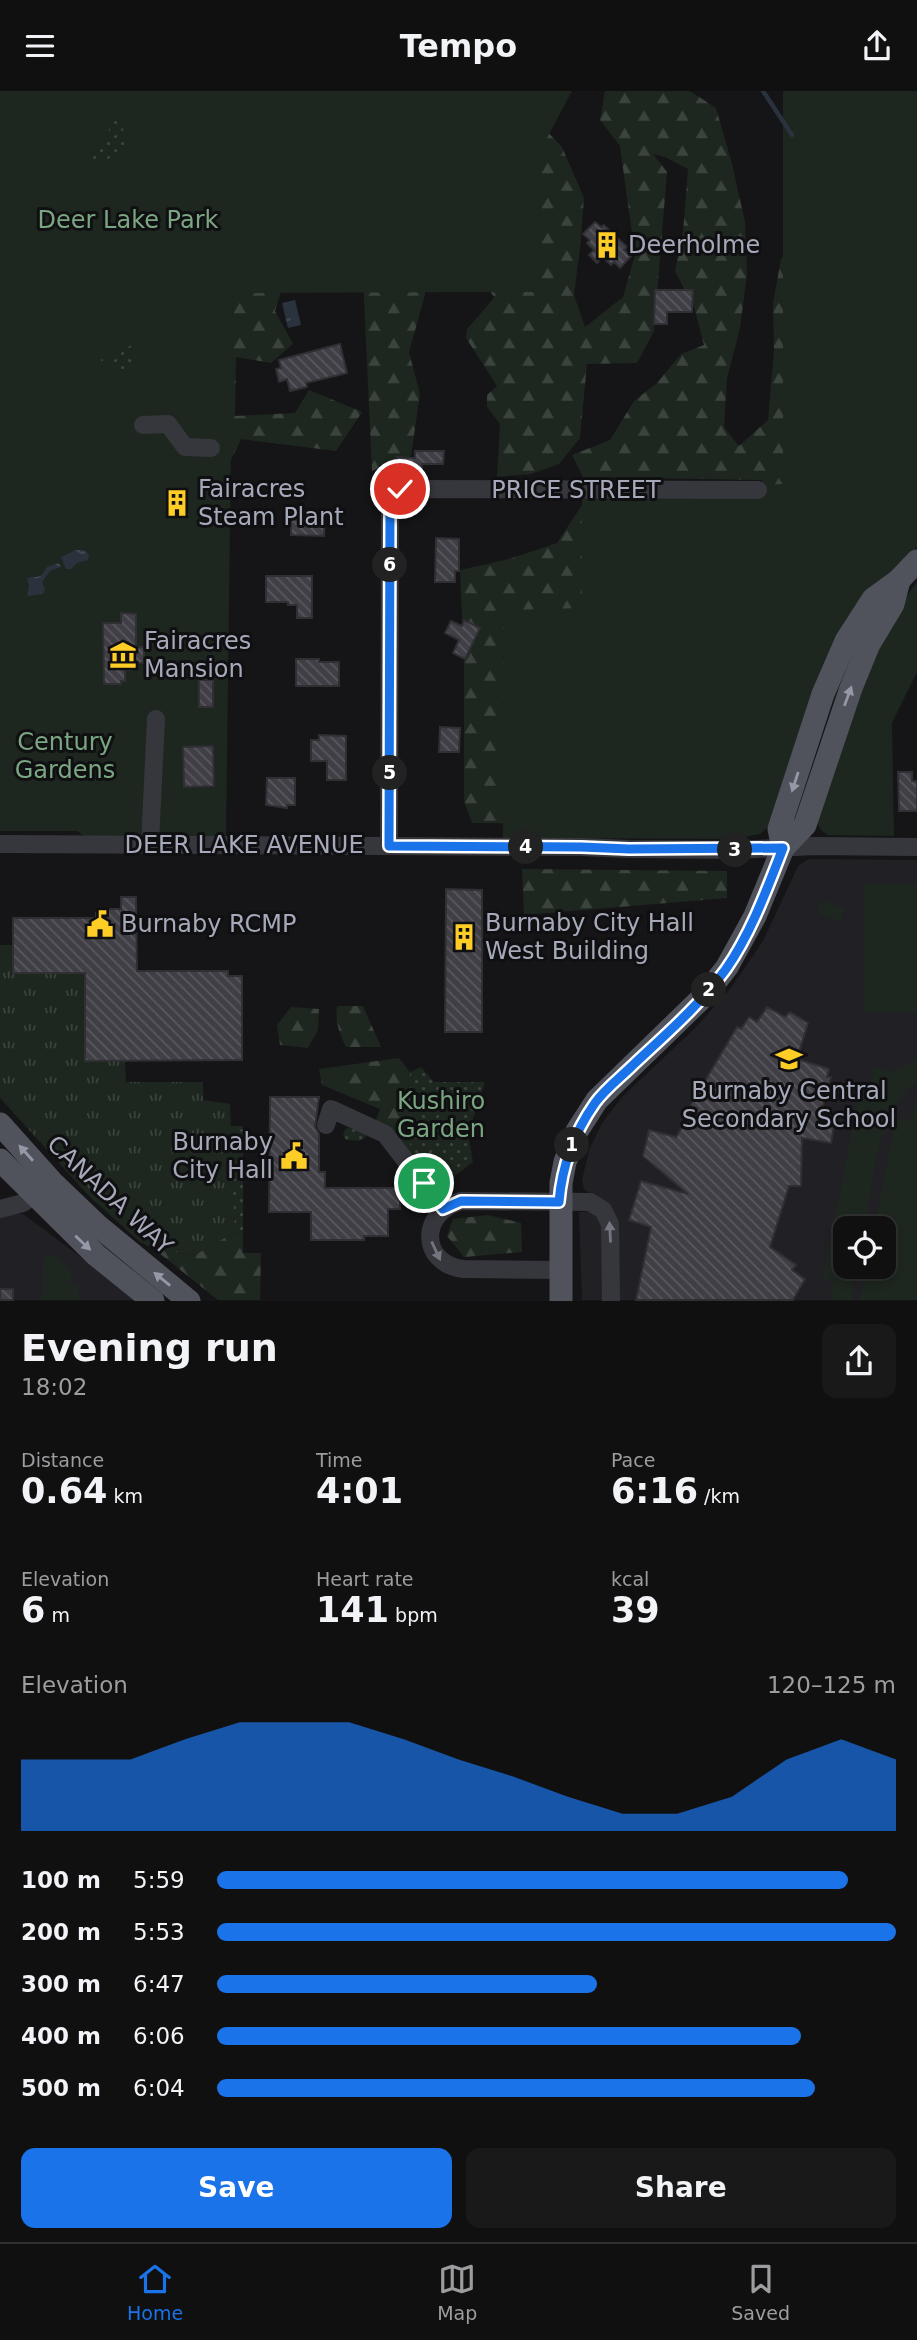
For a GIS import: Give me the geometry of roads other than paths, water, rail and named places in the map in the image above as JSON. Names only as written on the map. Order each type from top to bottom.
[{"type":"main road","points":[[561,1300],[559,1202],[565,1162],[577,1131],[597,1100],[705,995],[727,967],[755,916],[783,848],[805,825],[851,688],[869,644],[893,604],[899,580],[917,561]]},
{"type":"main road","name":"CANADA WAY","points":[[0,1124],[43,1189],[96,1255],[153,1300]]},
{"type":"main road","name":"CANADA WAY","points":[[0,1160],[97,1225],[189,1300]]},
{"type":"street","points":[[143,425],[168,424],[185,447],[211,447]]},
{"type":"street","name":"PRICE STREET","points":[[389,846],[390,504],[394,493],[404,489],[758,490]]},
{"type":"street","points":[[150,844],[156,719]]},
{"type":"street","name":"DEER LAKE AVENUE","points":[[0,844],[629,849],[917,847]]},
{"type":"street","points":[[326,1125],[331,1109],[385,1134],[443,1209]]},
{"type":"street","points":[[3,1206],[23,1203],[43,1189]]},
{"type":"street","points":[[561,1269],[463,1269],[448,1266],[434,1253],[431,1236],[434,1218],[443,1209],[461,1201],[590,1202],[603,1210],[608,1218],[611,1300]]},
{"type":"water","points":[[295,300],[301,325],[288,328],[282,303]]},
{"type":"water","points":[[76,550],[89,554],[88,560],[66,569],[61,557]]},
{"type":"water","points":[[59,563],[61,567],[50,571],[42,582],[45,590],[43,594],[27,596],[27,578],[40,576],[47,567]]},
{"type":"waterway","points":[[763,91],[792,135]]},
{"type":"place","name":"Deerholme","points":[[607,245]]},
{"type":"place","name":"Fairacres Steam Plant","points":[[177,503]]},
{"type":"place","name":"Fairacres Mansion","points":[[123,655]]},
{"type":"place","name":"Burnaby RCMP","points":[[100,924]]},
{"type":"place","name":"Burnaby City Hall West Building","points":[[464,937]]},
{"type":"place","name":"Burnaby Central Secondary School","points":[[789,1059]]},
{"type":"place","name":"Burnaby City Hall","points":[[294,1156]]},
{"type":"park label","name":"Deer Lake Park","points":[[128,220]]},
{"type":"park label","name":"Century Gardens","points":[[65,756]]},
{"type":"park label","name":"Kushiro Garden","points":[[441,1115]]}]
